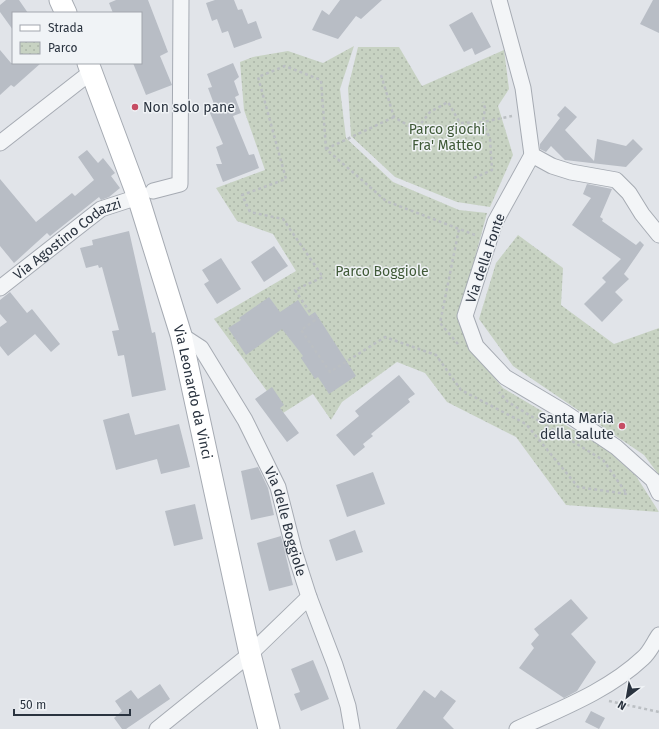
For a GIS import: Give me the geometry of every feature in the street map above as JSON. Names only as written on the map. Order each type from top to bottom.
[{"type":"street","points":[[60,0],[66,12]]},
{"type":"street","name":"Via Agostino Codazzi","points":[[0,288],[101,209],[180,184],[181,0]]},
{"type":"street","points":[[499,0],[523,88],[532,155],[552,166],[571,172],[616,180],[629,193],[642,214],[659,235]]},
{"type":"street","points":[[0,143],[89,68]]},
{"type":"street","name":"Via Leonardo da Vinci","points":[[89,68],[146,194],[181,335],[250,654],[269,729]]},
{"type":"street","name":"Via della Fonte","points":[[532,155],[495,222],[465,316],[476,346],[505,377],[564,412],[616,447],[653,480],[659,493]]},
{"type":"street","name":"Via delle Boggiole","points":[[181,335],[201,348],[245,420],[278,487],[308,597],[335,665],[348,706],[352,729]]},
{"type":"street","points":[[157,729],[250,654],[308,597]]},
{"type":"street","points":[[517,729],[588,696],[618,678],[644,657],[659,635]]},
{"type":"path","points":[[460,346],[440,323],[459,229],[386,201],[326,149],[321,80],[285,66],[258,77],[286,179],[242,195],[250,212],[283,219],[323,277],[295,290],[315,320],[301,330],[330,372],[385,337],[436,355],[460,390],[526,424],[578,487],[627,494],[603,460],[508,402],[498,391]]},
{"type":"path","points":[[381,75],[394,117],[416,130],[430,112],[448,102],[460,123],[483,122],[526,113]]},
{"type":"path","points":[[474,178],[492,170],[490,139],[483,122],[485,108],[483,102]]},
{"type":"path","points":[[326,149],[394,117]]},
{"type":"path","points":[[588,696],[659,712]]},
{"type":"green space","name":"Parco Boggiole","points":[[354,46],[340,89],[346,138],[393,182],[459,210],[487,213],[458,321],[473,353],[503,388],[606,449],[636,476],[659,512],[566,505],[516,437],[447,402],[425,373],[397,362],[342,402],[331,420],[313,394],[283,413],[214,319],[296,271],[273,234],[237,221],[216,188],[265,170],[244,110],[240,62],[253,57],[288,51],[323,63]]},
{"type":"green space","name":"Parco giochi Fra' Matteo","points":[[358,47],[399,47],[422,86],[504,50],[509,89],[498,106],[513,155],[490,207],[457,202],[395,177],[351,136],[348,88]]},
{"type":"green space","points":[[518,235],[563,268],[561,305],[614,344],[659,328],[659,475],[644,455],[513,366],[479,319],[496,263]]},
{"type":"building","points":[[6,0],[19,0],[27,12],[12,12],[12,29],[0,12],[0,5]]},
{"type":"building","points":[[116,0],[148,0],[168,52],[160,56],[172,85],[146,95],[133,64],[142,64],[142,12],[113,12],[109,3]]},
{"type":"building","points":[[215,0],[234,0],[238,10],[242,9],[248,24],[256,21],[262,38],[234,48],[228,31],[222,33],[217,19],[212,21],[206,3]]},
{"type":"building","points":[[340,0],[382,0],[361,19],[356,16],[338,39],[312,30],[322,10],[329,15]]},
{"type":"building","points":[[653,0],[659,0],[659,33],[640,24]]},
{"type":"building","points":[[472,12],[491,47],[475,55],[472,48],[464,52],[449,25]]},
{"type":"building","points":[[0,50],[12,64],[40,64],[14,87],[11,85],[0,95]]},
{"type":"building","points":[[233,63],[239,77],[234,81],[239,95],[235,97],[241,113],[233,116],[249,155],[254,154],[259,168],[223,182],[216,164],[222,164],[216,147],[223,144],[207,106],[214,104],[208,88],[212,87],[207,74]]},
{"type":"building","points":[[565,106],[577,117],[565,130],[594,161],[597,139],[626,146],[633,139],[643,149],[626,167],[565,160],[551,146],[546,152],[540,149],[540,144],[560,118],[557,115]]},
{"type":"building","points":[[87,150],[98,163],[103,158],[115,173],[111,176],[120,188],[109,197],[101,200],[99,197],[50,236],[47,233],[14,263],[0,246],[0,179],[36,222],[72,193],[75,196],[94,180],[78,157]]},
{"type":"building","points":[[587,184],[612,189],[600,217],[603,219],[602,221],[636,245],[640,241],[644,245],[624,274],[629,279],[615,292],[623,300],[602,322],[584,304],[606,282],[602,278],[621,259],[572,225],[591,198],[583,194]]},
{"type":"building","points":[[129,231],[152,333],[155,332],[166,390],[132,397],[124,355],[118,356],[112,331],[119,330],[102,267],[99,268],[98,265],[86,268],[80,248],[93,245],[92,240]]},
{"type":"building","points":[[274,246],[288,266],[264,282],[251,262]]},
{"type":"building","points":[[221,258],[241,289],[217,304],[204,284],[209,281],[202,270]]},
{"type":"building","points":[[10,292],[27,313],[32,309],[60,344],[51,352],[35,334],[8,356],[0,346],[0,327],[7,322],[0,314],[0,300]]},
{"type":"building","points":[[269,297],[280,312],[298,300],[309,316],[315,312],[356,376],[329,394],[318,377],[315,379],[301,358],[303,356],[282,329],[246,355],[228,328],[241,320],[239,318]]},
{"type":"building","points":[[399,375],[415,394],[408,399],[410,402],[371,434],[373,436],[363,444],[365,447],[354,456],[336,435],[359,416],[355,411]]},
{"type":"building","points":[[272,387],[284,405],[280,408],[299,433],[287,442],[255,399]]},
{"type":"building","points":[[129,413],[135,435],[179,424],[190,467],[161,474],[157,459],[116,470],[103,420]]},
{"type":"building","points":[[258,467],[268,488],[274,515],[251,520],[241,471]]},
{"type":"building","points":[[373,472],[385,504],[347,517],[336,485]]},
{"type":"building","points":[[195,504],[203,539],[174,546],[165,511]]},
{"type":"building","points":[[355,530],[363,552],[336,561],[329,540]]},
{"type":"building","points":[[281,536],[293,585],[269,591],[257,543]]},
{"type":"building","points":[[571,599],[588,618],[571,634],[596,662],[577,691],[564,698],[519,668],[534,648],[531,644],[539,635],[534,629]]},
{"type":"building","points":[[313,660],[329,699],[301,711],[294,694],[300,692],[291,669]]},
{"type":"building","points":[[160,684],[170,699],[126,729],[122,729],[114,718],[122,711],[115,701],[131,690],[138,699]]},
{"type":"building","points":[[424,690],[435,698],[441,690],[456,701],[443,718],[454,729],[396,729]]},
{"type":"building","points":[[591,711],[605,718],[599,729],[585,722]]},
{"type":"place","name":"Non solo pane","points":[[135,107]]},
{"type":"place","name":"Santa Maria della salute","points":[[622,426]]}]
